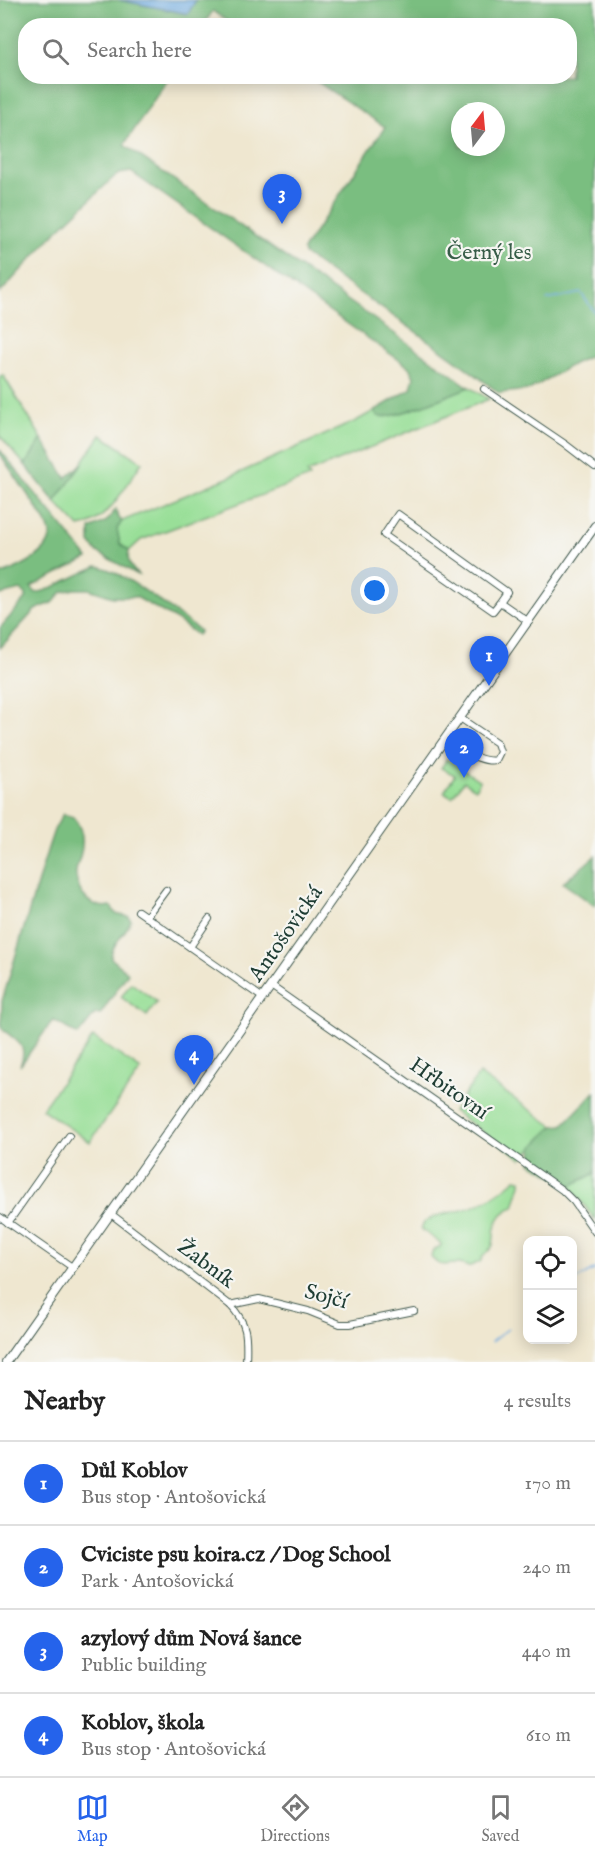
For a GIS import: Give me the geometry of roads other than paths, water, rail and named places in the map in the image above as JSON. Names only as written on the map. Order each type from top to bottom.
[{"type":"street","points":[[484,389],[595,467]]},
{"type":"street","points":[[398,514],[507,592],[500,602],[494,611],[384,535],[398,514]]},
{"type":"street","name":"Antošovická","points":[[6,1362],[595,526]]},
{"type":"street","points":[[500,602],[529,622]]},
{"type":"street","points":[[444,742],[484,760],[491,762],[496,760],[500,752],[497,744],[460,718]]},
{"type":"street","points":[[146,917],[165,890]]},
{"type":"street","points":[[138,911],[263,998]]},
{"type":"street","points":[[190,947],[209,919]]},
{"type":"street","name":"Hřbitovní","points":[[271,986],[562,1190],[574,1202],[595,1232]]},
{"type":"street","points":[[8,1223],[69,1136]]},
{"type":"street","name":"Žabník","points":[[111,1214],[230,1305],[243,1321],[246,1332],[246,1362]]},
{"type":"street","points":[[0,1217],[72,1267]]},
{"type":"street","name":"Sojčí","points":[[230,1305],[259,1299],[308,1311],[340,1324],[414,1311]]},
{"type":"water","points":[[119,0],[196,0],[188,14]]},
{"type":"waterway","points":[[547,300],[581,293],[595,313]]},
{"type":"waterway","points":[[577,1279],[595,1269]]},
{"type":"waterway","points":[[491,1342],[509,1328]]},
{"type":"place","name":"azylový dům Nová šance","points":[[282,224]]},
{"type":"place","name":"Důl Koblov","points":[[489,686]]},
{"type":"place","name":"Cviciste psu koira.cz / Dog School","points":[[464,778]]},
{"type":"place","name":"Koblov, škola","points":[[194,1085]]},
{"type":"park label","name":"Černý les","points":[[489,253]]}]
